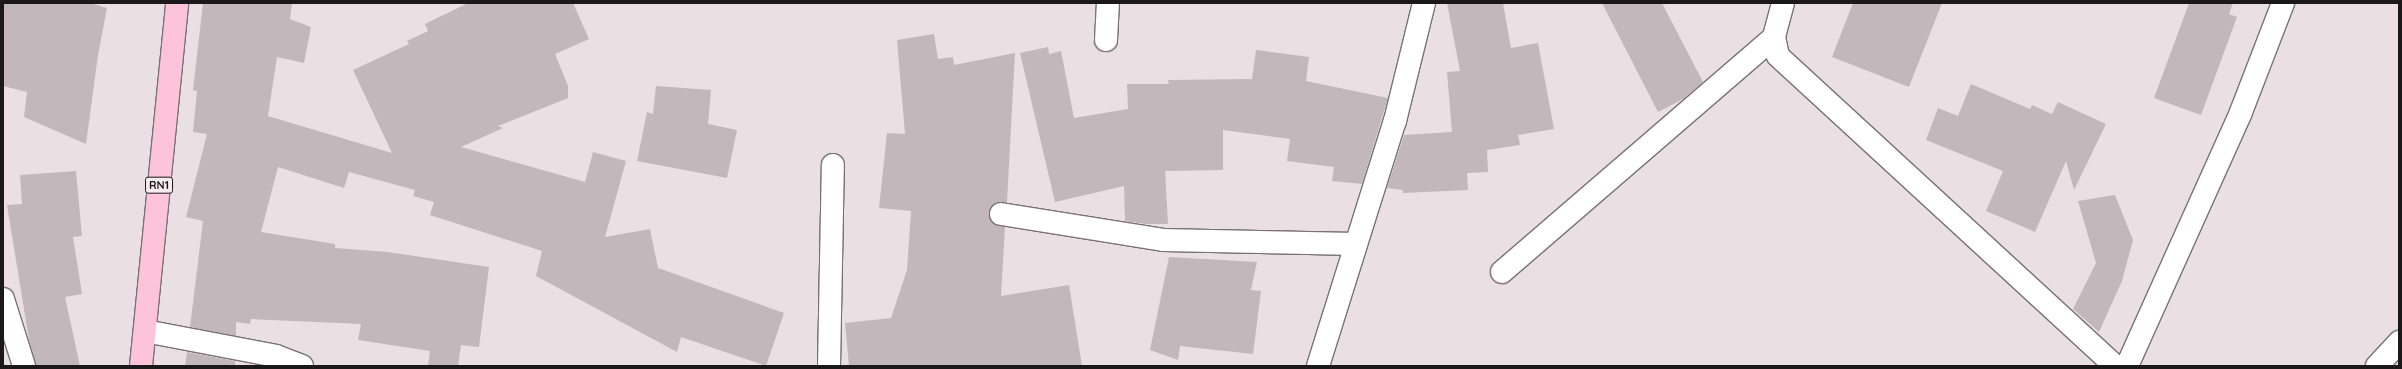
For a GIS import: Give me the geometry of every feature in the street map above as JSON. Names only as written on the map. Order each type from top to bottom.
[{"type":"main road","name":"RN1","points":[[141,366],[177,3]]},
{"type":"street","points":[[1106,40],[1108,3]]},
{"type":"street","points":[[1318,366],[1395,121],[1424,3]]},
{"type":"street","points":[[1783,3],[1774,37],[1778,56],[2115,366]]},
{"type":"street","points":[[2127,366],[2241,112],[2283,3]]},
{"type":"street","points":[[1502,272],[1774,37]]},
{"type":"street","points":[[829,366],[833,165]]},
{"type":"street","points":[[1001,214],[1163,240],[1356,244]]},
{"type":"street","points":[[3,299],[24,366]]},
{"type":"street","points":[[145,331],[276,356],[302,366]]},
{"type":"street","points":[[2377,366],[2399,342]]},
{"type":"building","points":[[3,3],[90,3],[107,8],[98,55],[86,144],[24,117],[27,92],[3,86]]},
{"type":"building","points":[[203,3],[292,3],[290,19],[311,27],[304,63],[277,57],[268,116],[392,153],[353,70],[409,44],[407,41],[428,31],[425,24],[468,3],[573,3],[589,39],[555,54],[568,86],[568,98],[498,126],[503,128],[461,147],[585,182],[593,152],[626,161],[605,237],[650,229],[658,268],[784,313],[766,366],[681,337],[677,352],[536,276],[542,251],[430,215],[434,202],[413,196],[415,190],[349,172],[344,188],[278,167],[261,232],[335,244],[335,248],[388,252],[489,267],[479,347],[461,345],[458,366],[428,366],[430,351],[358,340],[361,324],[251,319],[250,324],[236,322],[236,336],[190,327],[203,221],[186,217],[207,134],[193,132],[197,91],[193,90]]},
{"type":"building","points":[[1447,3],[1503,3],[1511,48],[1538,43],[1554,129],[1518,135],[1520,145],[1487,150],[1488,172],[1467,173],[1468,190],[1403,193],[1403,190],[1387,188],[1404,135],[1452,132],[1447,72],[1460,71]]},
{"type":"building","points":[[1602,3],[1662,3],[1703,82],[1683,99],[1658,112]]},
{"type":"building","points":[[1853,3],[1942,3],[1909,87],[1832,57]]},
{"type":"building","points":[[2189,3],[2233,3],[2229,14],[2237,17],[2201,115],[2154,98]]},
{"type":"building","points":[[934,34],[938,59],[953,57],[954,65],[1015,53],[1007,202],[996,203],[989,212],[993,223],[1005,227],[1001,296],[1069,285],[1082,366],[849,366],[845,323],[891,318],[907,270],[911,211],[879,208],[887,133],[905,134],[897,40]]},
{"type":"building","points":[[1048,47],[1049,54],[1061,51],[1074,118],[1128,109],[1127,84],[1169,84],[1168,80],[1252,79],[1256,50],[1309,57],[1306,81],[1388,98],[1362,184],[1332,181],[1334,167],[1287,161],[1290,139],[1223,130],[1223,170],[1165,171],[1168,224],[1145,224],[1125,221],[1124,186],[1055,202],[1020,53]]},
{"type":"building","points":[[1971,84],[2030,109],[2032,105],[2052,114],[2058,102],[2106,124],[2074,190],[2066,161],[2035,232],[1986,211],[2003,171],[1926,140],[1938,108],[1958,116]]},
{"type":"building","points":[[656,86],[711,90],[708,124],[737,130],[727,178],[637,161],[647,112],[653,114]]},
{"type":"building","points":[[76,171],[82,236],[73,237],[82,294],[65,297],[80,366],[36,366],[29,340],[7,205],[22,204],[20,175]]},
{"type":"building","points":[[2115,195],[2133,240],[2122,281],[2099,332],[2073,309],[2096,263],[2078,201]]},
{"type":"building","points":[[1169,257],[1257,262],[1251,290],[1261,291],[1253,354],[1180,346],[1178,360],[1150,350]]},
{"type":"building","points":[[187,352],[235,361],[235,366],[185,366]]}]
